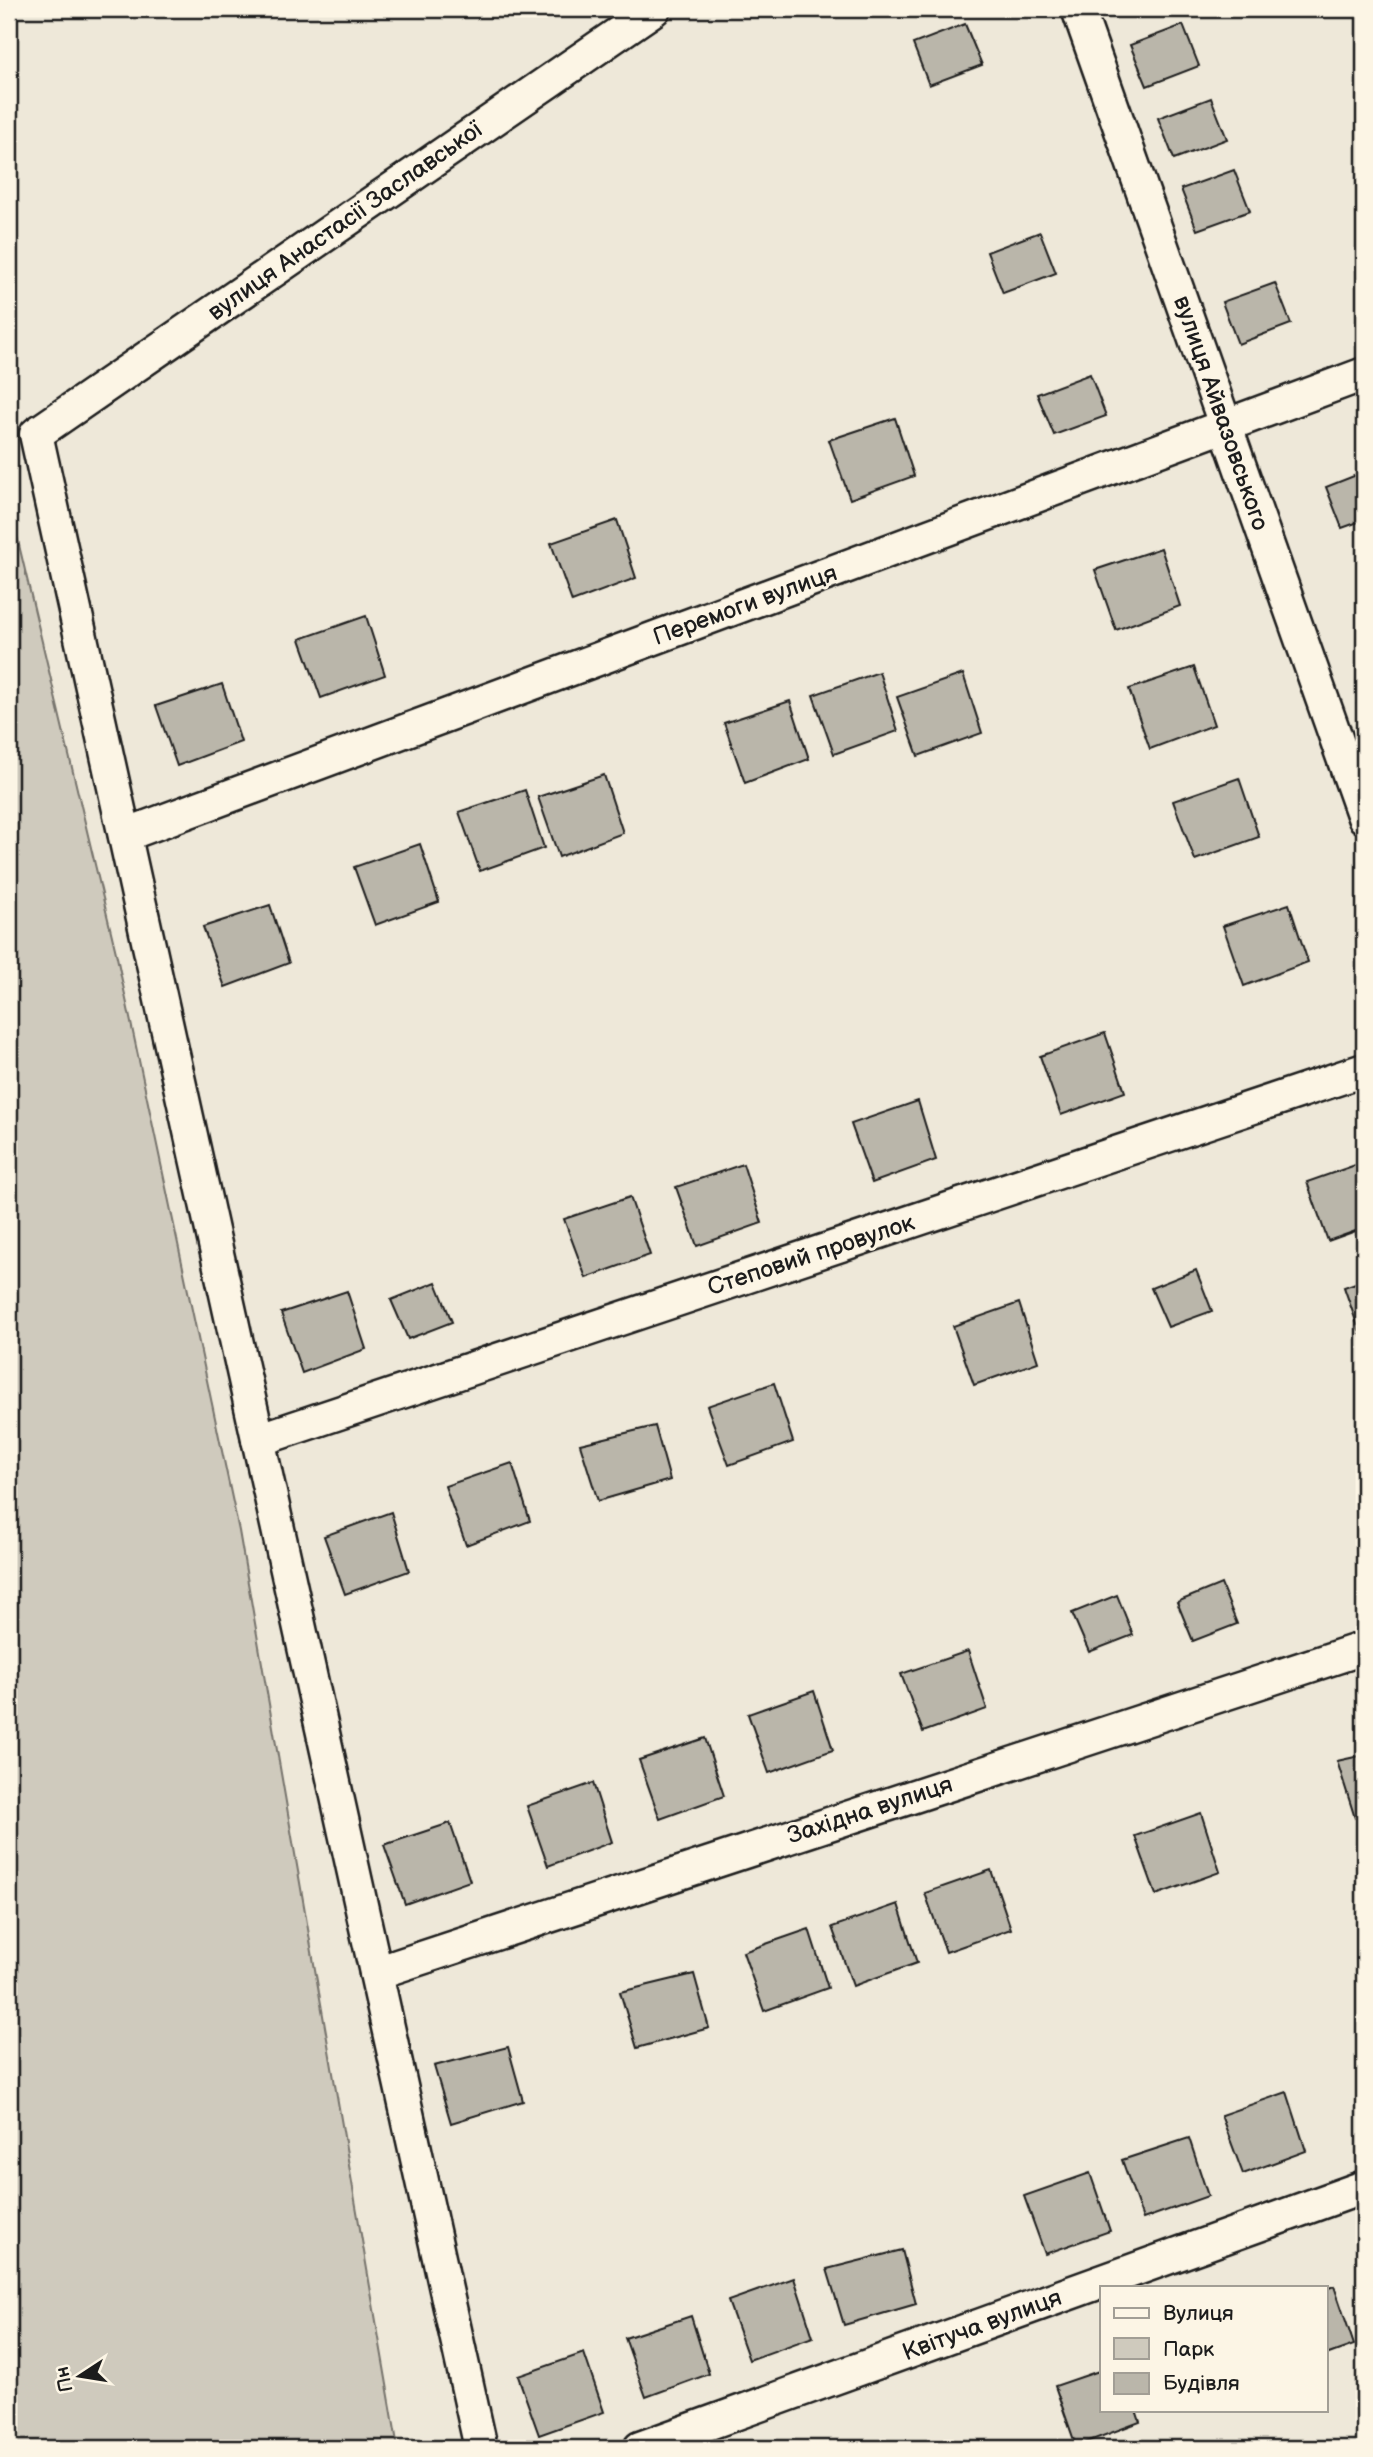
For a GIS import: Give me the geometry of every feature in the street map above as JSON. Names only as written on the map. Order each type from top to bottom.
[{"type":"street","name":"вулиця Анастасії Заславської","points":[[125,835],[36,434],[654,9]]},
{"type":"street","name":"вулиця Айвазовського","points":[[1078,9],[1364,817]]},
{"type":"street","name":"Перемоги вулиця","points":[[125,835],[1364,374]]},
{"type":"street","points":[[125,835],[481,2448]]},
{"type":"street","name":"Степовий провулок","points":[[258,1440],[1364,1070]]},
{"type":"street","name":"Західна вулиця","points":[[376,1973],[1364,1648]]},
{"type":"street","name":"Квітуча вулиця","points":[[640,2448],[1364,2187]]},
{"type":"green space","points":[[9,503],[117,957],[239,1531],[398,2448],[9,2448]]},
{"type":"building","points":[[965,24],[982,65],[929,85],[913,44]]},
{"type":"building","points":[[1183,25],[1199,66],[1147,86],[1130,45]]},
{"type":"building","points":[[1211,98],[1227,139],[1174,159],[1158,118]]},
{"type":"building","points":[[1234,170],[1250,211],[1197,230],[1181,189]]},
{"type":"building","points":[[1040,232],[1056,273],[1003,293],[987,252]]},
{"type":"building","points":[[1275,283],[1291,324],[1238,344],[1222,302]]},
{"type":"building","points":[[1090,374],[1106,416],[1054,435],[1037,394]]},
{"type":"building","points":[[895,418],[914,476],[850,499],[829,440]]},
{"type":"building","points":[[1364,472],[1364,520],[1342,528],[1326,487]]},
{"type":"building","points":[[617,520],[636,578],[572,602],[551,543]]},
{"type":"building","points":[[1161,548],[1180,606],[1116,630],[1095,570]]},
{"type":"building","points":[[366,616],[385,675],[321,698],[300,639]]},
{"type":"building","points":[[1194,667],[1214,725],[1150,749],[1129,689]]},
{"type":"building","points":[[879,672],[898,731],[834,754],[813,695]]},
{"type":"building","points":[[963,674],[982,733],[918,756],[897,697]]},
{"type":"building","points":[[222,684],[241,742],[177,766],[156,706]]},
{"type":"building","points":[[790,701],[809,759],[745,783],[724,723]]},
{"type":"building","points":[[1364,701],[1364,724],[1357,704]]},
{"type":"building","points":[[604,775],[623,833],[559,857],[538,797]]},
{"type":"building","points":[[1239,778],[1259,837],[1195,860],[1173,801]]},
{"type":"building","points":[[525,790],[544,848],[480,871],[459,812]]},
{"type":"building","points":[[420,844],[439,902],[375,925],[354,867]]},
{"type":"building","points":[[1289,904],[1308,962],[1244,986],[1223,926]]},
{"type":"building","points":[[270,905],[289,963],[225,987],[203,927]]},
{"type":"building","points":[[1105,1033],[1125,1092],[1061,1115],[1040,1056]]},
{"type":"building","points":[[918,1101],[936,1160],[872,1183],[851,1124]]},
{"type":"building","points":[[1364,1162],[1364,1228],[1328,1241],[1307,1182]]},
{"type":"building","points":[[743,1164],[762,1223],[697,1246],[676,1187]]},
{"type":"building","points":[[630,1197],[650,1255],[586,1278],[564,1219]]},
{"type":"building","points":[[1196,1270],[1212,1311],[1168,1327],[1151,1288]]},
{"type":"building","points":[[1364,1280],[1364,1344],[1344,1287]]},
{"type":"building","points":[[436,1282],[452,1322],[408,1339],[391,1300]]},
{"type":"building","points":[[347,1291],[366,1349],[302,1373],[281,1313]]},
{"type":"building","points":[[1019,1303],[1038,1362],[974,1385],[953,1326]]},
{"type":"building","points":[[774,1383],[793,1442],[729,1465],[707,1406]]},
{"type":"building","points":[[655,1426],[670,1480],[598,1501],[580,1444]]},
{"type":"building","points":[[512,1463],[530,1521],[466,1545],[445,1486]]},
{"type":"building","points":[[391,1512],[409,1571],[345,1594],[324,1536]]},
{"type":"building","points":[[1221,1584],[1237,1624],[1193,1641],[1177,1602]]},
{"type":"building","points":[[1117,1595],[1133,1635],[1089,1652],[1072,1613]]},
{"type":"building","points":[[968,1651],[987,1709],[923,1732],[901,1674]]},
{"type":"building","points":[[814,1691],[833,1750],[769,1773],[748,1714]]},
{"type":"building","points":[[705,1738],[724,1796],[660,1819],[639,1760]]},
{"type":"building","points":[[1364,1755],[1364,1815],[1355,1818],[1337,1761]]},
{"type":"building","points":[[593,1783],[612,1842],[548,1866],[527,1806]]},
{"type":"building","points":[[1201,1813],[1220,1872],[1156,1895],[1135,1836]]},
{"type":"building","points":[[450,1823],[470,1881],[405,1904],[384,1845]]},
{"type":"building","points":[[991,1870],[1011,1929],[946,1952],[925,1893]]},
{"type":"building","points":[[898,1904],[917,1963],[853,1986],[832,1927]]},
{"type":"building","points":[[809,1929],[828,1988],[764,2011],[743,1952]]},
{"type":"building","points":[[694,1974],[709,2028],[637,2048],[620,1992]]},
{"type":"building","points":[[508,2047],[523,2101],[451,2123],[434,2066]]},
{"type":"building","points":[[1287,2092],[1306,2151],[1243,2174],[1221,2115]]},
{"type":"building","points":[[1189,2138],[1208,2196],[1143,2219],[1122,2160]]},
{"type":"building","points":[[1090,2173],[1110,2231],[1045,2254],[1024,2196]]},
{"type":"building","points":[[902,2250],[916,2304],[844,2325],[827,2269]]},
{"type":"building","points":[[794,2278],[813,2337],[749,2360],[728,2301]]},
{"type":"building","points":[[1334,2286],[1354,2345],[1328,2354],[1328,2288]]},
{"type":"building","points":[[691,2316],[709,2374],[646,2397],[625,2338]]},
{"type":"building","points":[[584,2353],[604,2412],[539,2435],[518,2376]]},
{"type":"building","points":[[1100,2371],[1100,2412],[1137,2412],[1140,2422],[1076,2446],[1055,2386]]}]
